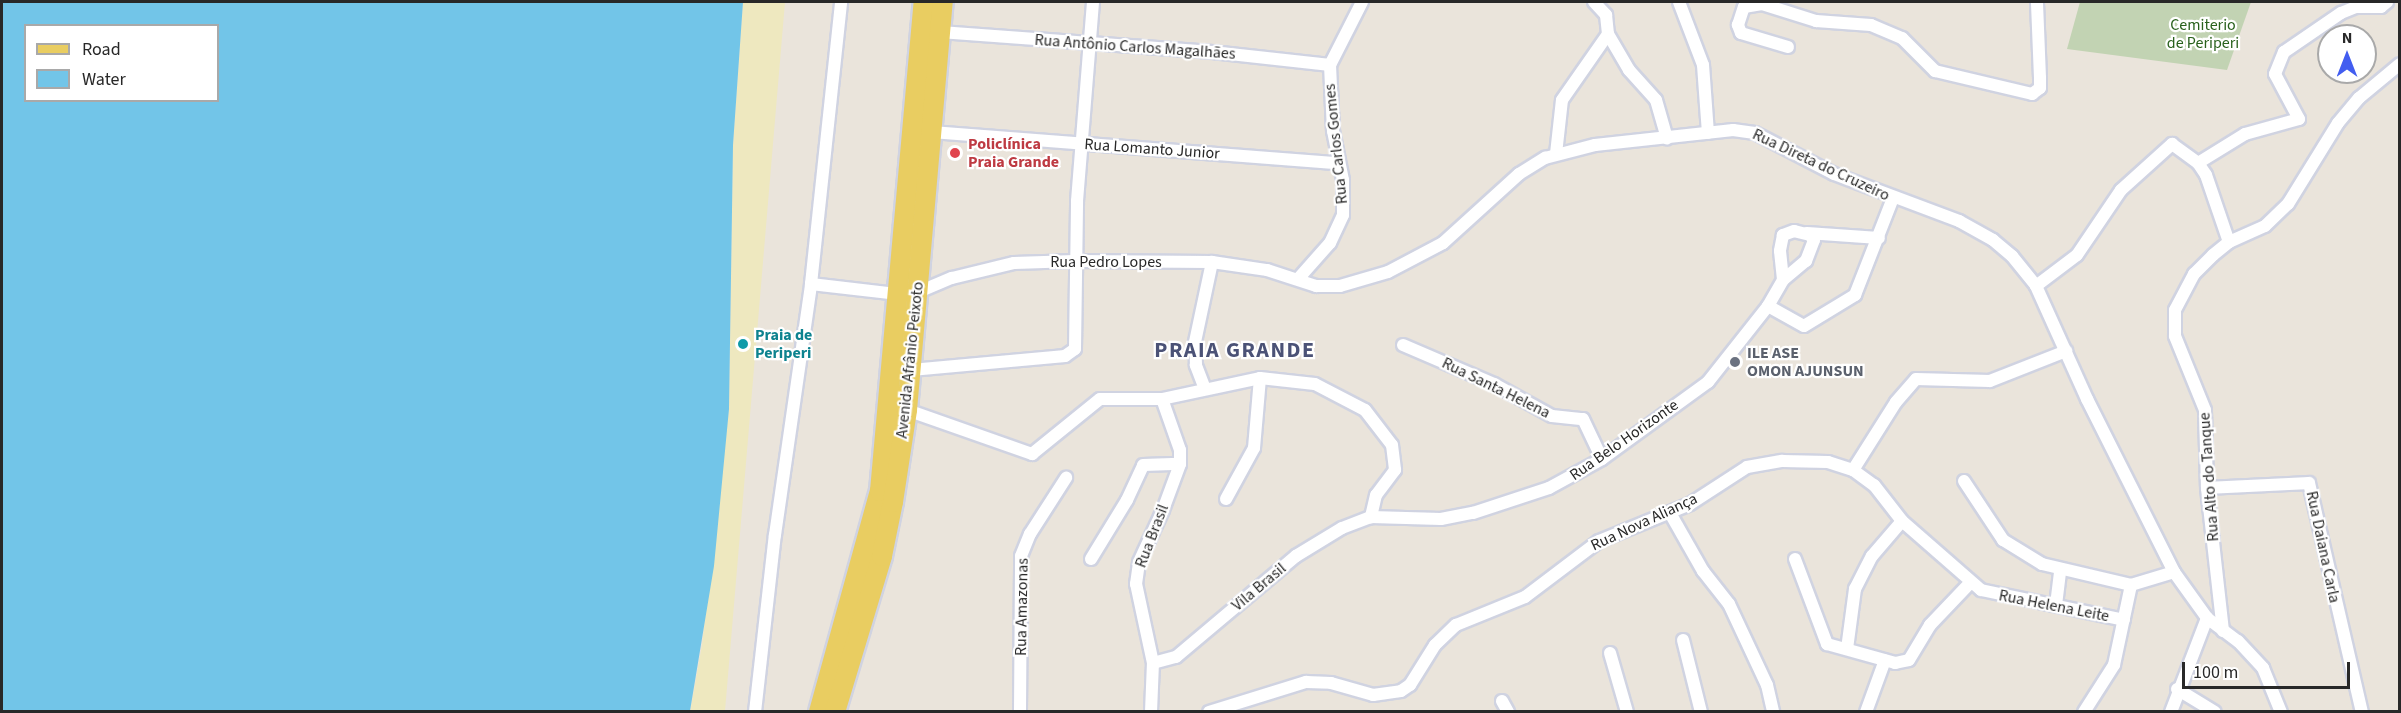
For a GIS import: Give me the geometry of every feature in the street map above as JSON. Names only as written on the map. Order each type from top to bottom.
[{"type":"main road","name":"Avenida Afrânio Peixoto","points":[[835,711],[882,556],[907,410],[911,370],[907,293],[924,2]]},
{"type":"main road","name":"Avenida Afrânio Peixoto","points":[[819,711],[880,491],[931,132],[943,2]]},
{"type":"street","points":[[755,711],[775,535],[811,284],[841,2]]},
{"type":"street","points":[[911,370],[1072,354],[1077,343],[1075,261],[1093,2]]},
{"type":"street","name":"Rua Carlos Gomes","points":[[1298,279],[1330,243],[1343,215],[1343,180],[1338,163],[1330,65],[1359,2]]},
{"type":"street","points":[[1593,2],[1608,19],[1608,34],[1637,82],[1656,100],[1667,138]]},
{"type":"street","points":[[1679,2],[1703,65],[1708,133]]},
{"type":"street","points":[[1788,47],[1741,33],[1737,25],[1744,7],[1762,4],[1816,21],[1870,25],[1902,38],[1935,71],[2032,94],[2040,88],[2037,2]]},
{"type":"street","points":[[2198,163],[2245,134],[2300,119],[2275,74],[2284,52],[2341,13],[2356,8],[2381,8],[2387,2]]},
{"type":"street","name":"Rua Antônio Carlos Magalhães","points":[[940,32],[1330,65]]},
{"type":"street","points":[[1557,154],[1563,100],[1608,34]]},
{"type":"street","name":"Rua Alto do Tanque","points":[[2223,631],[2207,488],[2204,401],[2179,349],[2174,318],[2194,274],[2229,242],[2255,232],[2274,218],[2299,190],[2338,123],[2359,98],[2400,64]]},
{"type":"street","name":"Rua Lomanto Junior","points":[[931,132],[1338,163]]},
{"type":"street","name":"Rua Direta do Cruzeiro","points":[[1298,279],[1316,285],[1340,286],[1418,258],[1476,217],[1519,174],[1557,154],[1595,145],[1708,133],[1755,133],[1893,198],[1983,234],[2012,256],[2036,285],[2174,572],[2206,618],[2263,668],[2282,711]]},
{"type":"street","points":[[2036,285],[2077,255],[2121,190],[2166,146],[2179,146],[2198,163],[2212,188],[2229,242]]},
{"type":"street","points":[[1768,306],[1802,326],[1840,307],[1855,295],[1893,198]]},
{"type":"street","points":[[1783,280],[1782,238],[1791,231],[1879,238]]},
{"type":"street","name":"Rua Belo Horizonte","points":[[1371,517],[1441,519],[1473,513],[1542,491],[1602,459],[1707,382],[1768,306],[1783,280],[1806,261],[1814,240],[1807,233]]},
{"type":"street","name":"Rua Pedro Lopes","points":[[811,284],[907,293],[952,278],[1014,263],[1075,261],[1212,262],[1298,279]]},
{"type":"street","points":[[1205,389],[1196,365],[1195,342],[1212,262]]},
{"type":"street","name":"Rua Santa Helena","points":[[1403,345],[1494,384],[1552,416],[1583,419],[1602,459]]},
{"type":"street","points":[[1853,470],[1896,402],[1916,379],[1990,381],[2066,351]]},
{"type":"street","points":[[1226,499],[1254,448],[1260,378]]},
{"type":"street","points":[[907,410],[1032,454],[1100,399],[1162,399],[1260,378],[1299,381],[1332,390],[1365,410],[1392,445],[1396,463],[1392,476],[1376,495],[1371,517]]},
{"type":"street","points":[[1090,559],[1127,500],[1143,465],[1180,464],[1179,444],[1162,399]]},
{"type":"street","name":"Rua Nova Aliança","points":[[1209,711],[1233,707],[1312,682],[1373,695],[1401,691],[1410,684],[1436,645],[1456,625],[1525,597],[1599,541],[1670,513],[1733,474],[1764,463],[1815,460],[1853,470],[1874,485],[1902,521]]},
{"type":"street","name":"Rua Brasil","points":[[1151,711],[1153,663],[1138,603],[1139,562],[1180,464]]},
{"type":"street","name":"Rua Amazonas","points":[[1020,711],[1021,556],[1024,544],[1066,478]]},
{"type":"street","points":[[1964,481],[2003,540],[2060,570],[2131,585],[2174,572]]},
{"type":"street","name":"Rua Daiana Carla","points":[[2207,488],[2309,483],[2362,711]]},
{"type":"street","points":[[1670,513],[1703,571],[1729,604],[1764,677],[1773,711]]},
{"type":"street","name":"Vila Brasil","points":[[1153,663],[1176,657],[1296,556],[1342,528],[1371,517]]},
{"type":"street","points":[[1847,649],[1855,589],[1881,543],[1902,521]]},
{"type":"street","name":"Rua Helena Leite","points":[[1902,521],[1970,583],[1990,594],[2124,620]]},
{"type":"street","points":[[1795,559],[1825,641],[1886,660],[1905,662],[1930,625],[1970,583]]},
{"type":"street","points":[[2056,605],[2060,570]]},
{"type":"street","points":[[2084,711],[2114,665],[2131,585]]},
{"type":"street","points":[[2171,711],[2177,689],[2206,618]]},
{"type":"street","points":[[1683,640],[1701,711]]},
{"type":"street","points":[[1610,653],[1627,711]]},
{"type":"street","points":[[1866,711],[1886,660]]},
{"type":"street","points":[[2177,689],[2215,711]]},
{"type":"sand","name":"Praia de Periperi","points":[[743,2],[785,2],[725,711],[690,712],[702,645],[729,409],[733,145]]},
{"type":"green space","name":"Cemiterio de Periperi","points":[[2080,2],[2251,2],[2227,70],[2067,49]]},
{"type":"water","points":[[2,2],[743,2],[733,145],[729,409],[714,566],[690,711],[2,711]]},
{"type":"place","name":"Policlínica Praia Grande","points":[[955,153]]},
{"type":"place","name":"Praia de Periperi","points":[[743,344]]},
{"type":"place","name":"ILE ASE OMON AJUNSUN","points":[[1735,362]]},
{"type":"district","name":"PRAIA GRANDE","points":[[1235,351]]}]
